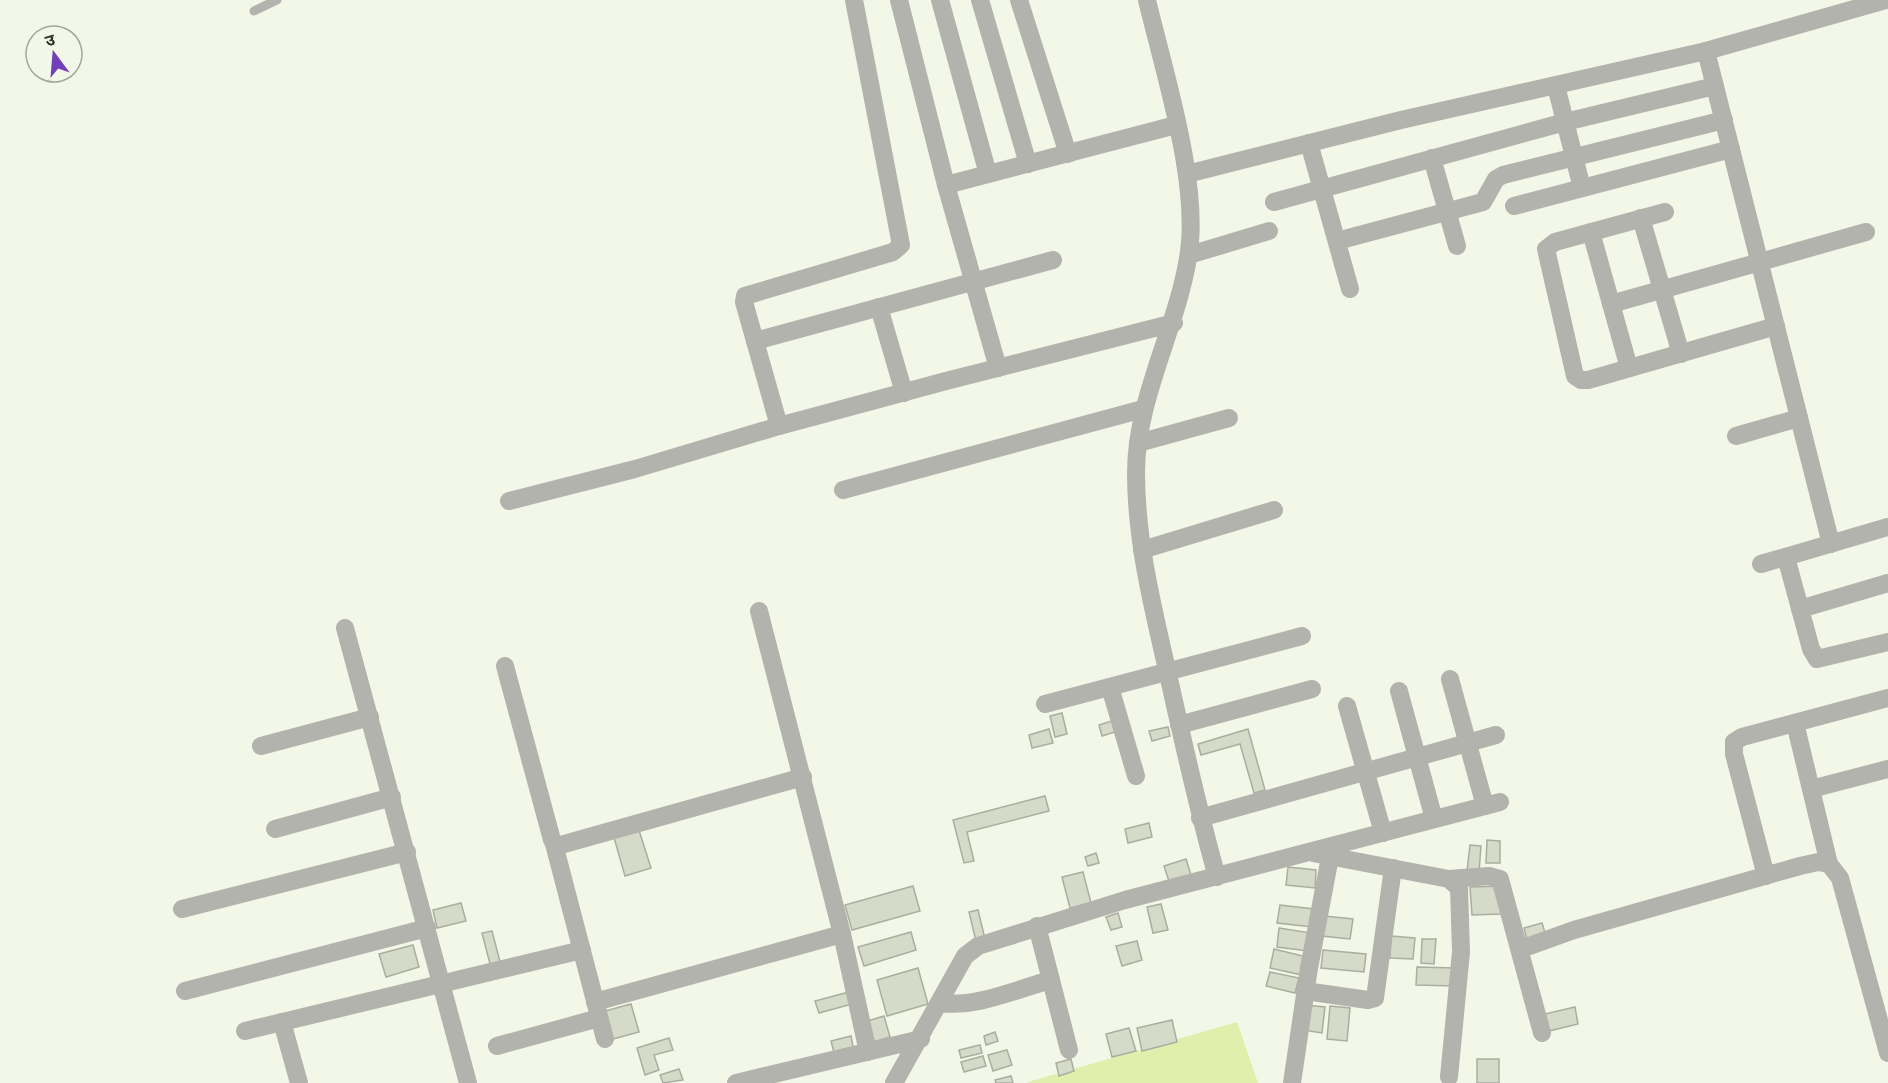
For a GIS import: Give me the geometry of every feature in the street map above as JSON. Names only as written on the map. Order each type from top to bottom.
[{"type":"street","points":[[779,426],[744,302],[745,296],[893,252],[901,245],[854,0]]},
{"type":"street","points":[[899,0],[946,185],[998,368]]},
{"type":"street","points":[[940,0],[988,174]]},
{"type":"street","points":[[980,0],[1028,164]]},
{"type":"street","points":[[1018,0],[1068,154]]},
{"type":"street","points":[[1147,0],[1187,174],[1189,255],[1174,323],[1143,409],[1138,443],[1137,490],[1143,550],[1167,672],[1200,818],[1216,877]]},
{"type":"street","points":[[1187,174],[1309,143],[1706,51],[1886,0]]},
{"type":"street","points":[[1706,51],[1831,544]]},
{"type":"street","points":[[1556,86],[1582,188]]},
{"type":"street","points":[[1274,202],[1565,122],[1715,86]]},
{"type":"street","points":[[1337,241],[1485,201],[1499,177],[1574,155],[1724,120]]},
{"type":"street","points":[[946,185],[1176,125]]},
{"type":"street","points":[[1309,143],[1350,289]]},
{"type":"street","points":[[1514,206],[1731,149]]},
{"type":"street","points":[[1432,158],[1457,246]]},
{"type":"street","points":[[1665,212],[1555,242],[1546,249],[1572,367],[1581,380],[1776,326]]},
{"type":"street","points":[[1641,218],[1681,354]]},
{"type":"street","points":[[1189,255],[1269,231]]},
{"type":"street","points":[[1591,232],[1629,368]]},
{"type":"street","points":[[1611,304],[1866,232]]},
{"type":"street","points":[[755,341],[1053,260]]},
{"type":"street","points":[[879,308],[904,393]]},
{"type":"street","points":[[509,501],[646,466],[779,426],[1174,323]]},
{"type":"street","points":[[843,490],[1143,409]]},
{"type":"street","points":[[1138,443],[1229,418]]},
{"type":"street","points":[[1736,436],[1799,418]]},
{"type":"street","points":[[1143,550],[1274,510]]},
{"type":"street","points":[[1761,564],[1888,527]]},
{"type":"street","points":[[1786,557],[1811,649],[1817,658],[1888,642]]},
{"type":"street","points":[[1800,609],[1888,583]]},
{"type":"street","points":[[759,611],[842,934],[868,1052]]},
{"type":"street","points":[[345,628],[468,1083]]},
{"type":"street","points":[[1046,704],[1302,636]]},
{"type":"street","points":[[505,666],[605,1039]]},
{"type":"street","points":[[894,1083],[970,951],[1037,926],[1493,804],[1467,743],[1450,679]]},
{"type":"street","points":[[1110,687],[1136,776]]},
{"type":"street","points":[[1179,725],[1312,689]]},
{"type":"street","points":[[1399,691],[1434,819]]},
{"type":"street","points":[[1766,876],[1732,747],[1734,742],[1742,737],[1888,698]]},
{"type":"street","points":[[1347,706],[1383,833]]},
{"type":"street","points":[[261,746],[370,717]]},
{"type":"street","points":[[1795,723],[1829,864],[1840,878],[1888,1053]]},
{"type":"street","points":[[1200,818],[1496,735]]},
{"type":"street","points":[[1811,789],[1888,769]]},
{"type":"street","points":[[554,844],[561,846],[803,777]]},
{"type":"street","points":[[275,829],[392,797]]},
{"type":"street","points":[[182,909],[407,852]]},
{"type":"street","points":[[1309,853],[1449,879],[1489,876],[1500,879],[1521,949],[1542,1033]]},
{"type":"street","points":[[1292,1083],[1305,991],[1330,857]]},
{"type":"street","points":[[1521,949],[1574,930],[1766,876],[1818,862],[1829,864]]},
{"type":"street","points":[[1305,991],[1375,998],[1393,868]]},
{"type":"street","points":[[1449,879],[1456,883],[1460,895],[1461,952],[1449,1077]]},
{"type":"street","points":[[1037,926],[1069,1050]]},
{"type":"street","points":[[185,991],[427,928]]},
{"type":"street","points":[[497,1046],[597,1010],[842,934]]},
{"type":"street","points":[[245,1031],[582,950]]},
{"type":"street","points":[[941,1003],[961,1004],[1051,980]]},
{"type":"street","points":[[282,1022],[298,1083]]},
{"type":"street","points":[[736,1083],[921,1039]]},
{"type":"lane","points":[[254,11],[277,0]]},
{"type":"green space","points":[[1237,1022],[1258,1083],[1028,1083],[1028,1082]]},
{"type":"building","points":[[1062,713],[1067,734],[1055,737],[1050,716]]},
{"type":"building","points":[[1115,720],[1118,731],[1102,736],[1099,725]]},
{"type":"building","points":[[1168,727],[1170,736],[1152,741],[1149,731]]},
{"type":"building","points":[[1049,729],[1053,743],[1032,748],[1029,735]]},
{"type":"building","points":[[1248,729],[1265,790],[1254,793],[1240,744],[1201,755],[1198,744]]},
{"type":"building","points":[[1045,796],[1049,811],[967,832],[974,861],[964,863],[953,820]]},
{"type":"building","points":[[1149,823],[1152,837],[1128,843],[1125,829]]},
{"type":"building","points":[[638,827],[651,868],[625,876],[613,834]]},
{"type":"building","points":[[1487,840],[1500,841],[1500,863],[1486,863]]},
{"type":"building","points":[[1470,845],[1481,846],[1479,872],[1467,871]]},
{"type":"building","points":[[1096,853],[1099,863],[1088,866],[1085,857]]},
{"type":"building","points":[[1186,859],[1193,881],[1171,887],[1164,866]]},
{"type":"building","points":[[1288,867],[1316,870],[1315,888],[1286,885]]},
{"type":"building","points":[[1083,872],[1091,903],[1070,908],[1062,877]]},
{"type":"building","points":[[913,886],[920,911],[852,930],[845,905]]},
{"type":"building","points":[[1500,886],[1501,914],[1472,915],[1470,887]]},
{"type":"building","points":[[461,903],[466,921],[437,928],[433,910]]},
{"type":"building","points":[[1161,904],[1168,930],[1153,933],[1147,907]]},
{"type":"building","points":[[1280,905],[1314,909],[1312,927],[1277,923]]},
{"type":"building","points":[[978,910],[985,939],[976,941],[969,912]]},
{"type":"building","points":[[1118,913],[1122,927],[1111,930],[1106,917]]},
{"type":"building","points":[[1324,916],[1353,919],[1350,939],[1322,936]]},
{"type":"building","points":[[1542,923],[1547,939],[1528,944],[1524,928]]},
{"type":"building","points":[[1279,928],[1311,933],[1308,951],[1277,947]]},
{"type":"building","points":[[492,931],[500,962],[490,964],[482,933]]},
{"type":"building","points":[[911,932],[916,950],[864,966],[858,947]]},
{"type":"building","points":[[1391,936],[1415,938],[1413,959],[1390,958]]},
{"type":"building","points":[[1422,939],[1436,939],[1434,964],[1421,963]]},
{"type":"building","points":[[1137,941],[1142,960],[1122,966],[1116,946]]},
{"type":"building","points":[[413,945],[419,967],[386,977],[379,954]]},
{"type":"building","points":[[1274,949],[1307,957],[1302,975],[1270,968]]},
{"type":"building","points":[[1323,950],[1366,954],[1364,972],[1321,968]]},
{"type":"building","points":[[1417,967],[1455,968],[1455,986],[1416,985]]},
{"type":"building","points":[[918,968],[928,1004],[887,1016],[877,980]]},
{"type":"building","points":[[1270,972],[1299,978],[1295,993],[1266,986]]},
{"type":"building","points":[[849,992],[852,1004],[819,1013],[815,1001]]},
{"type":"building","points":[[631,1004],[639,1032],[613,1039],[605,1011]]},
{"type":"building","points":[[1306,1005],[1325,1007],[1322,1033],[1303,1030]]},
{"type":"building","points":[[1330,1006],[1350,1008],[1347,1041],[1327,1039]]},
{"type":"building","points":[[1575,1007],[1578,1024],[1549,1031],[1545,1014]]},
{"type":"building","points":[[884,1016],[890,1037],[870,1043],[864,1022]]},
{"type":"building","points":[[1172,1020],[1177,1042],[1142,1051],[1137,1028]]},
{"type":"building","points":[[1129,1028],[1136,1051],[1112,1057],[1106,1034]]},
{"type":"building","points":[[995,1032],[998,1041],[986,1045],[984,1036]]},
{"type":"building","points":[[851,1036],[854,1052],[835,1056],[831,1041]]},
{"type":"building","points":[[669,1038],[673,1050],[654,1055],[659,1070],[645,1075],[637,1048]]},
{"type":"building","points":[[980,1045],[982,1053],[961,1058],[959,1050]]},
{"type":"building","points":[[1007,1050],[1012,1065],[993,1071],[988,1055]]},
{"type":"building","points":[[983,1056],[986,1066],[964,1072],[961,1062]]},
{"type":"building","points":[[1071,1059],[1074,1071],[1059,1076],[1056,1063]]},
{"type":"building","points":[[1477,1059],[1499,1059],[1499,1083],[1477,1083]]},
{"type":"building","points":[[679,1069],[683,1080],[663,1083],[660,1075]]},
{"type":"building","points":[[1011,1076],[1013,1083],[996,1083],[995,1080]]}]
